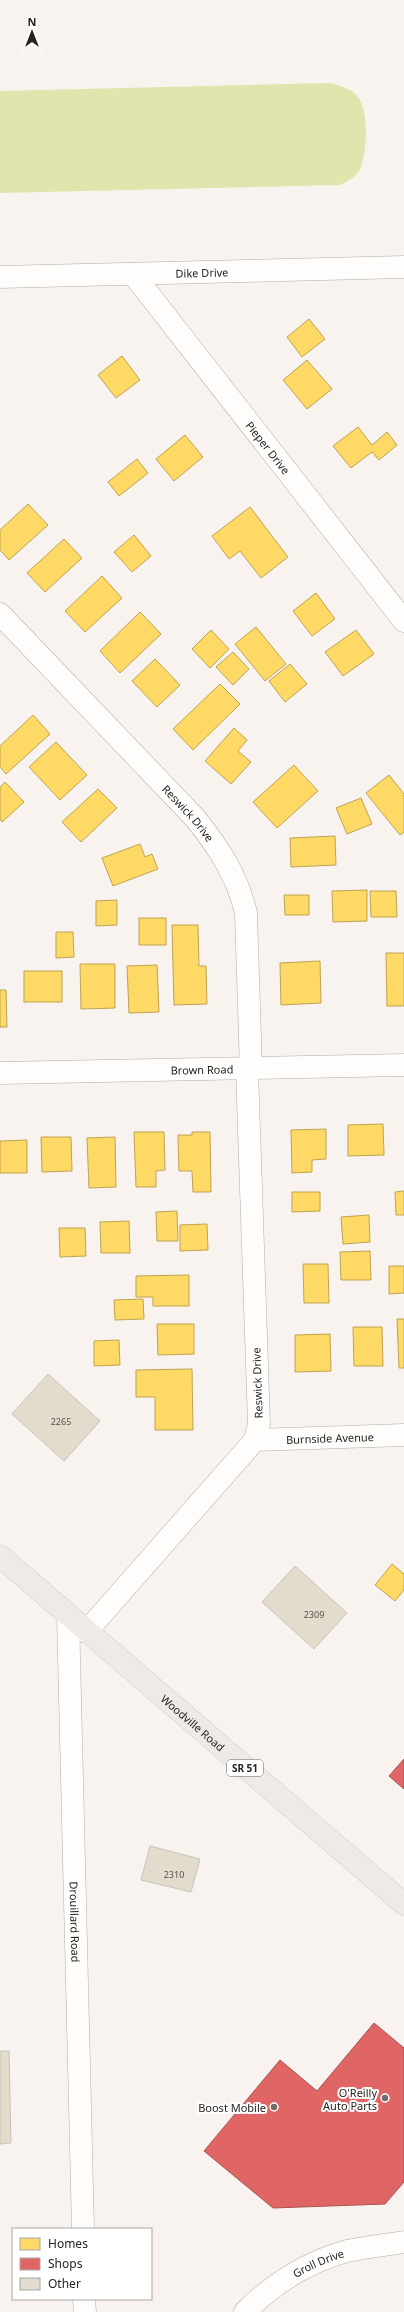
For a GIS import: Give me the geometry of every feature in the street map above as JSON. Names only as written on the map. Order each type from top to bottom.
[{"type":"main road","name":"Woodville Road","points":[[0,1556],[86,1632],[404,1904]]},
{"type":"street","name":"Dike Drive","points":[[0,277],[404,267]]},
{"type":"street","name":"Pieper Drive","points":[[133,274],[404,621]]},
{"type":"street","name":"Reswick Drive","points":[[0,614],[195,818],[217,845],[230,867],[241,892],[246,913],[259,1424],[255,1440]]},
{"type":"street","name":"Brown Road","points":[[0,1073],[249,1070],[404,1065]]},
{"type":"street","name":"Burnside Avenue","points":[[255,1440],[404,1435]]},
{"type":"street","points":[[86,1632],[255,1440]]},
{"type":"street","name":"Drouillard Road","points":[[68,1615],[83,2228]]},
{"type":"street","name":"Groll Drive","points":[[245,2312],[278,2284],[309,2264],[347,2251],[404,2242]]},
{"type":"street","points":[[84,2300],[85,2312]]},
{"type":"shaded area","points":[[331,83],[349,90],[358,97],[364,112],[366,131],[365,151],[360,170],[355,176],[340,185],[0,193],[0,91]]},
{"type":"building: Homes","points":[[309,319],[325,339],[302,357],[287,337]]},
{"type":"building: Homes","points":[[122,356],[140,380],[116,398],[98,375]]},
{"type":"building: Homes","points":[[307,360],[332,389],[307,409],[283,380]]},
{"type":"building: Homes","points":[[358,427],[372,445],[387,432],[397,445],[379,460],[372,452],[351,468],[333,446]]},
{"type":"building: Homes","points":[[185,435],[203,457],[174,481],[156,459]]},
{"type":"building: Homes","points":[[137,459],[148,473],[119,496],[108,482]]},
{"type":"building: Homes","points":[[28,504],[48,525],[9,560],[0,550],[0,530]]},
{"type":"building: Homes","points":[[250,507],[288,557],[261,578],[240,551],[229,559],[212,536]]},
{"type":"building: Homes","points":[[134,535],[151,556],[132,572],[114,552]]},
{"type":"building: Homes","points":[[64,539],[82,558],[45,592],[27,573]]},
{"type":"building: Homes","points":[[102,576],[122,598],[85,632],[65,611]]},
{"type":"building: Homes","points":[[316,593],[335,619],[312,636],[293,611]]},
{"type":"building: Homes","points":[[140,612],[161,634],[120,673],[100,651]]},
{"type":"building: Homes","points":[[256,627],[286,664],[265,681],[235,644]]},
{"type":"building: Homes","points":[[211,630],[229,649],[210,668],[192,649]]},
{"type":"building: Homes","points":[[356,630],[374,654],[343,676],[325,652]]},
{"type":"building: Homes","points":[[233,652],[249,669],[233,685],[216,667]]},
{"type":"building: Homes","points":[[155,659],[180,685],[157,707],[132,681]]},
{"type":"building: Homes","points":[[290,664],[307,684],[285,702],[269,681]]},
{"type":"building: Homes","points":[[220,684],[240,704],[193,750],[173,729]]},
{"type":"building: Homes","points":[[33,715],[50,734],[6,774],[0,767],[0,746]]},
{"type":"building: Homes","points":[[234,728],[247,740],[238,751],[251,762],[231,784],[205,761]]},
{"type":"building: Homes","points":[[56,742],[87,775],[60,800],[29,767]]},
{"type":"building: Homes","points":[[294,765],[318,791],[277,828],[253,802]]},
{"type":"building: Homes","points":[[389,775],[404,794],[404,832],[400,835],[366,793]]},
{"type":"building: Homes","points":[[5,782],[24,802],[2,822],[0,819],[0,787]]},
{"type":"building: Homes","points":[[98,789],[117,808],[81,842],[62,822]]},
{"type":"building: Homes","points":[[361,798],[372,824],[347,834],[336,808]]},
{"type":"building: Homes","points":[[335,836],[336,865],[291,867],[290,838]]},
{"type":"building: Homes","points":[[140,844],[145,857],[152,854],[158,869],[113,886],[102,858]]},
{"type":"building: Homes","points":[[367,890],[367,921],[333,922],[332,891]]},
{"type":"building: Homes","points":[[370,891],[396,891],[397,917],[371,917]]},
{"type":"building: Homes","points":[[284,895],[309,895],[309,915],[285,915]]},
{"type":"building: Homes","points":[[117,900],[117,925],[96,926],[96,901]]},
{"type":"building: Homes","points":[[139,918],[166,918],[166,945],[139,945]]},
{"type":"building: Homes","points":[[172,925],[198,925],[199,966],[206,966],[207,1004],[174,1005]]},
{"type":"building: Homes","points":[[56,932],[73,932],[74,957],[56,958]]},
{"type":"building: Homes","points":[[386,953],[404,953],[404,1006],[387,1006]]},
{"type":"building: Homes","points":[[320,961],[321,1003],[281,1005],[280,963]]},
{"type":"building: Homes","points":[[80,964],[115,964],[115,1008],[81,1009]]},
{"type":"building: Homes","points":[[157,965],[159,1012],[129,1013],[127,966]]},
{"type":"building: Homes","points":[[24,971],[62,971],[62,1002],[24,1002]]},
{"type":"building: Homes","points":[[0,990],[6,990],[7,1027],[0,1027]]},
{"type":"building: Homes","points":[[383,1124],[384,1155],[348,1156],[348,1125]]},
{"type":"building: Homes","points":[[326,1129],[326,1159],[312,1160],[312,1172],[292,1173],[291,1130]]},
{"type":"building: Homes","points":[[134,1132],[164,1132],[165,1170],[156,1171],[156,1187],[136,1187]]},
{"type":"building: Homes","points":[[192,1132],[210,1132],[211,1192],[193,1192],[192,1171],[179,1171],[178,1135],[192,1135]]},
{"type":"building: Homes","points":[[41,1137],[71,1137],[72,1171],[42,1172]]},
{"type":"building: Homes","points":[[115,1137],[116,1187],[89,1188],[87,1138]]},
{"type":"building: Homes","points":[[27,1140],[27,1173],[0,1173],[0,1141]]},
{"type":"building: Homes","points":[[404,1191],[404,1215],[396,1215],[395,1192]]},
{"type":"building: Homes","points":[[292,1192],[320,1192],[320,1211],[292,1212]]},
{"type":"building: Homes","points":[[177,1211],[178,1241],[157,1241],[156,1212]]},
{"type":"building: Homes","points":[[369,1215],[370,1242],[343,1244],[341,1217]]},
{"type":"building: Homes","points":[[129,1221],[130,1253],[101,1253],[100,1222]]},
{"type":"building: Homes","points":[[207,1224],[208,1250],[180,1251],[180,1225]]},
{"type":"building: Homes","points":[[59,1228],[85,1228],[86,1256],[60,1257]]},
{"type":"building: Homes","points":[[370,1251],[371,1280],[341,1280],[340,1252]]},
{"type":"building: Homes","points":[[303,1264],[328,1264],[329,1303],[304,1303]]},
{"type":"building: Homes","points":[[389,1266],[404,1266],[404,1293],[389,1294]]},
{"type":"building: Homes","points":[[189,1275],[189,1306],[153,1306],[153,1297],[136,1297],[136,1276]]},
{"type":"building: Homes","points":[[143,1299],[144,1319],[115,1320],[114,1300]]},
{"type":"building: Homes","points":[[397,1319],[404,1319],[404,1368],[399,1368]]},
{"type":"building: Homes","points":[[157,1324],[194,1324],[194,1354],[158,1355]]},
{"type":"building: Homes","points":[[353,1327],[382,1327],[383,1366],[354,1366]]},
{"type":"building: Homes","points":[[330,1334],[331,1371],[295,1372],[295,1335]]},
{"type":"building: Homes","points":[[119,1340],[120,1365],[94,1366],[94,1341]]},
{"type":"building: Homes","points":[[192,1369],[193,1430],[155,1430],[155,1397],[136,1397],[136,1370]]},
{"type":"building: Homes","points":[[392,1564],[404,1574],[404,1590],[395,1601],[375,1585]]},
{"type":"building: Shops","points":[[404,1759],[404,1789],[389,1776]]},
{"type":"building: Shops","points":[[374,2023],[404,2048],[404,2182],[385,2204],[273,2208],[204,2151],[280,2060],[317,2091]]},
{"type":"building: Other","points":[[48,1374],[100,1421],[64,1461],[12,1414]]},
{"type":"building: Other","points":[[295,1566],[347,1613],[314,1649],[262,1602]]},
{"type":"building: Other","points":[[150,1846],[200,1859],[191,1892],[141,1880]]},
{"type":"building: Other","points":[[0,2051],[9,2051],[11,2143],[0,2144]]},
{"type":"place","name":"O'Reilly Auto Parts","points":[[385,2098]]},
{"type":"place","name":"Boost Mobile","points":[[274,2107]]}]
